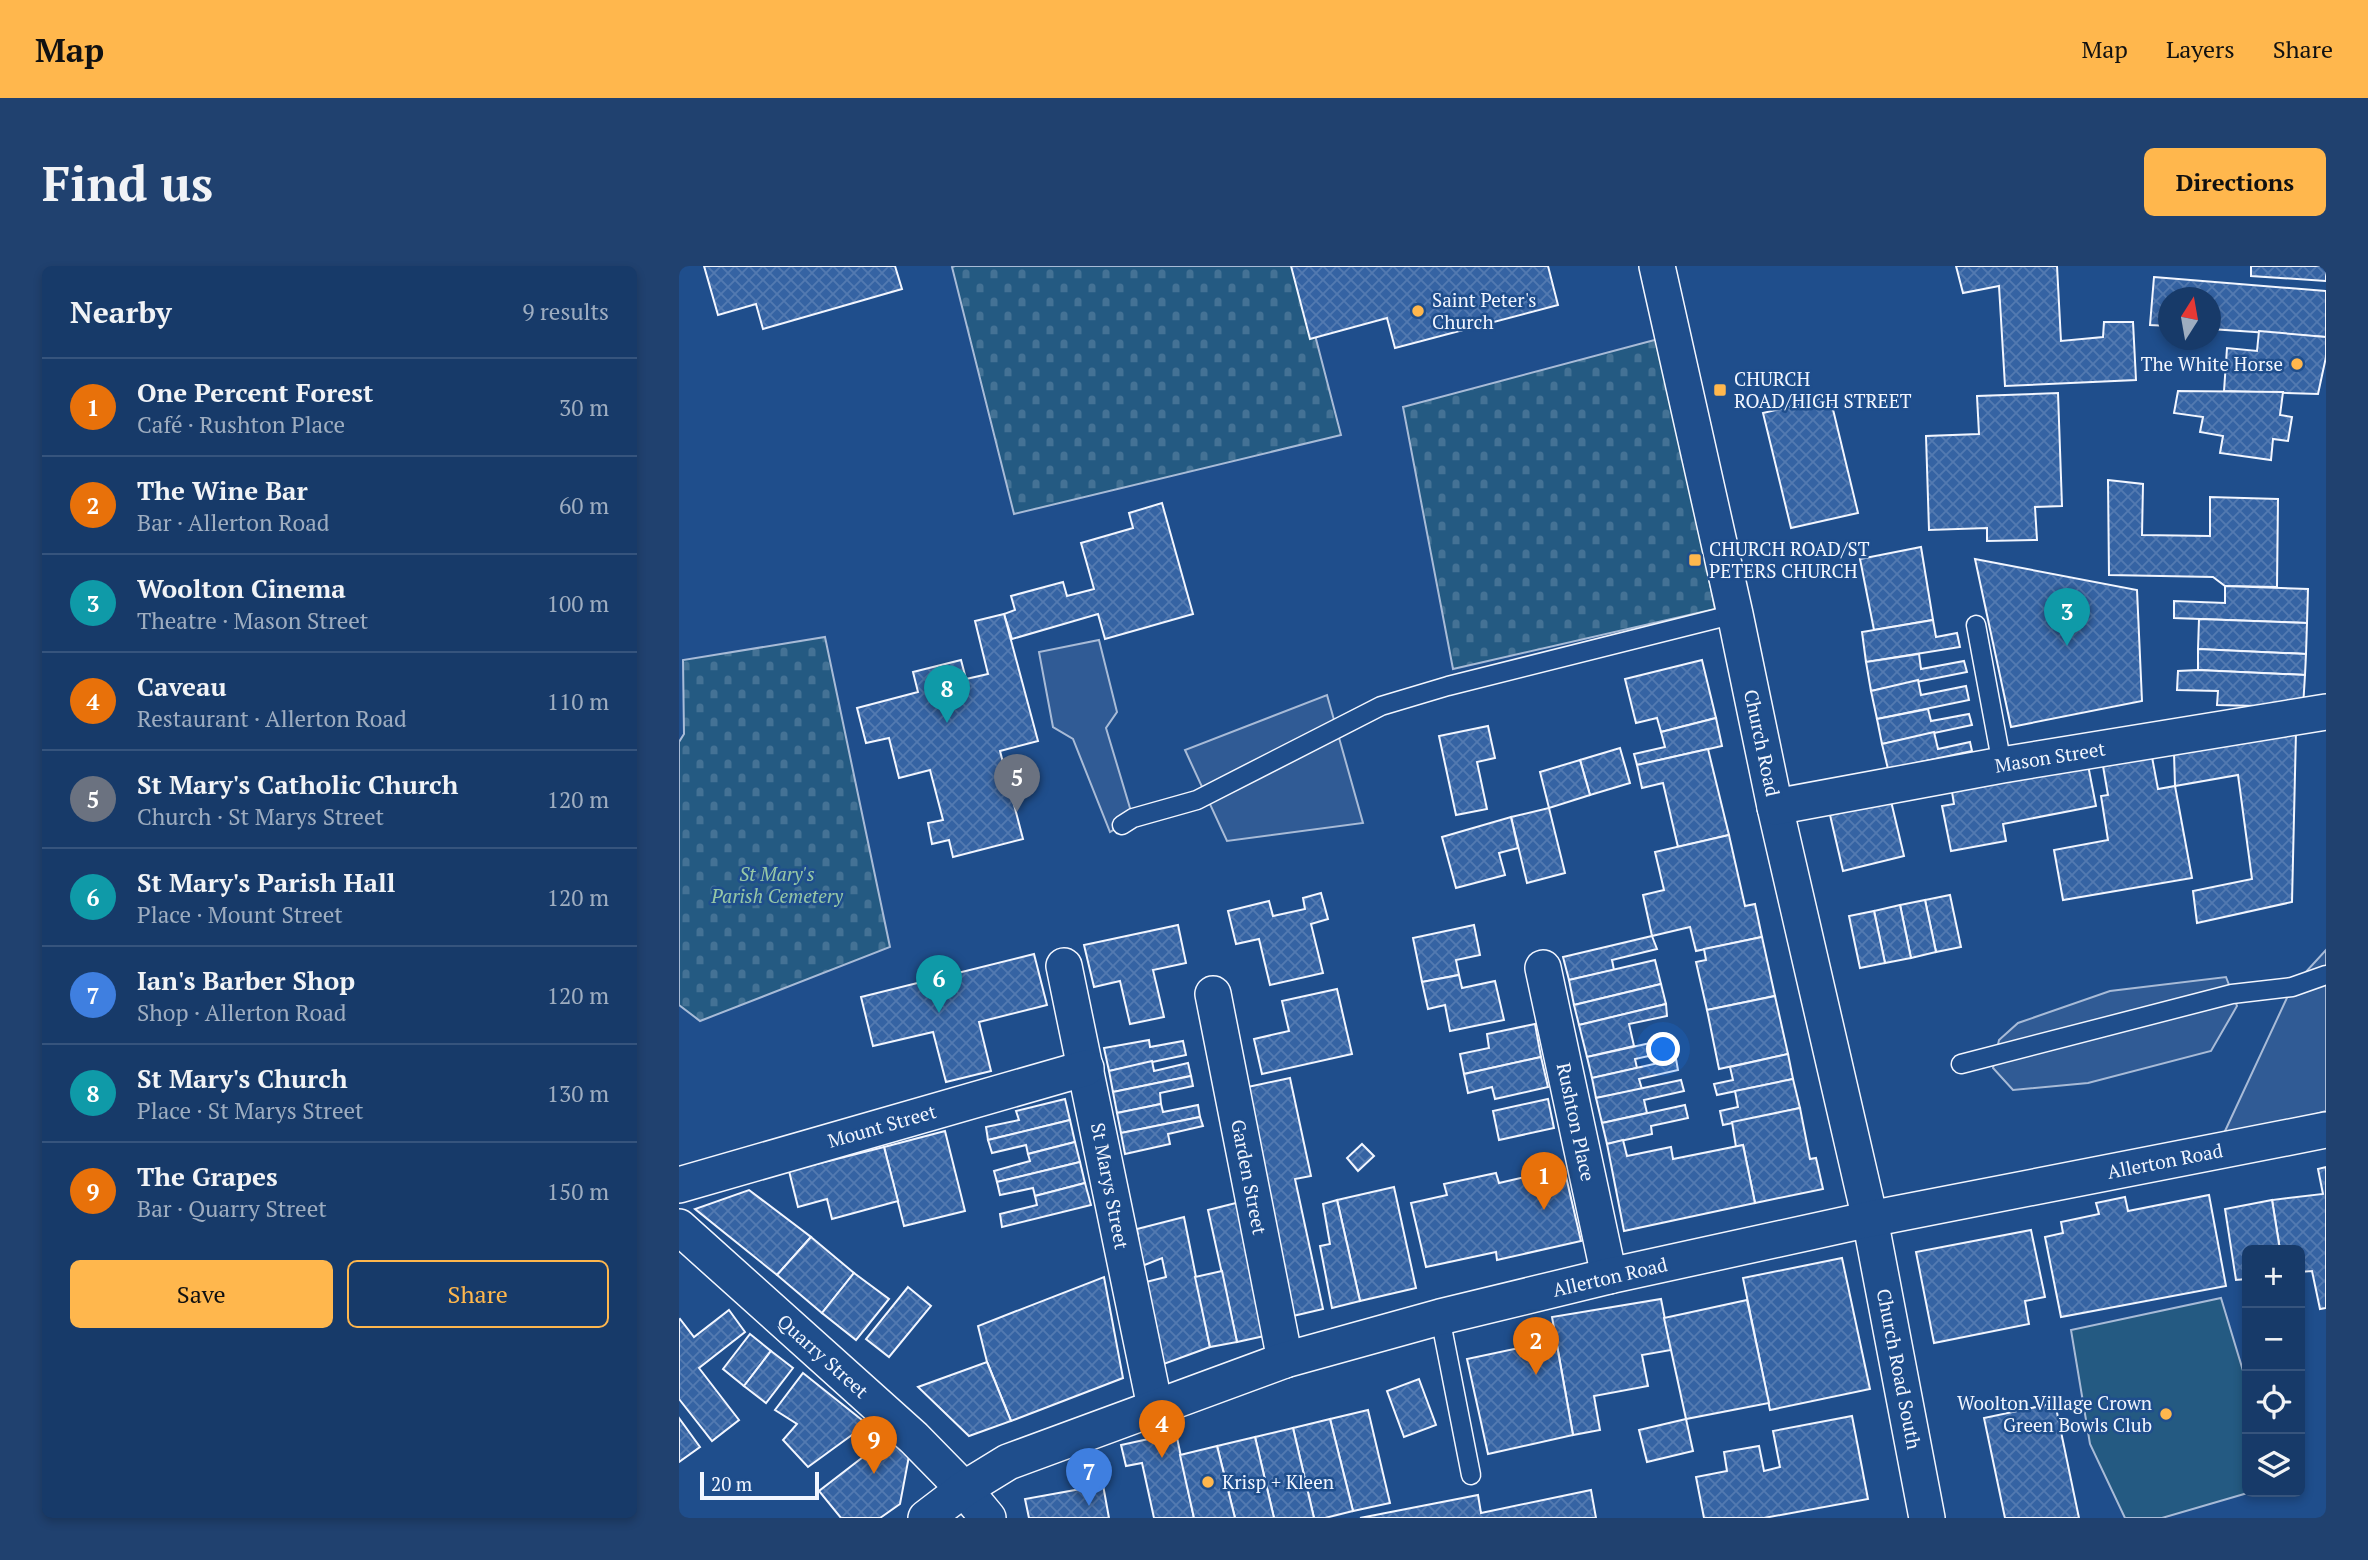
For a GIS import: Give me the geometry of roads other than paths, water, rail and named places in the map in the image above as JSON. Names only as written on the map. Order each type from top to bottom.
[{"type":"street","name":"Church Road","points":[[1657,266],[1775,807],[1870,1219]]},
{"type":"street","name":"Mason Street","points":[[1775,807],[2002,765],[2326,712]]},
{"type":"street","name":"St Marys Street","points":[[1064,965],[1155,1407]]},
{"type":"street","name":"Rushton Place","points":[[1543,968],[1609,1276]]},
{"type":"street","name":"Garden Street","points":[[1213,994],[1285,1360]]},
{"type":"street","name":"Mount Street","points":[[679,1185],[1086,1068]]},
{"type":"street","name":"Allerton Road","points":[[926,1518],[964,1489],[1008,1462],[1285,1360],[1440,1317],[1609,1276],[1870,1219],[2326,1130]]},
{"type":"street","name":"Church Road South","points":[[1870,1219],[1927,1518]]},
{"type":"street","name":"Quarry Street","points":[[679,1227],[914,1438],[988,1518]]},
{"type":"lane","points":[[1122,825],[1133,818],[1197,800],[1381,706],[1448,686],[1735,614]]},
{"type":"lane","points":[[1976,625],[2002,765]]},
{"type":"lane","points":[[1961,1064],[2232,994],[2292,987],[2326,975]]},
{"type":"lane","points":[[1440,1317],[1471,1475]]},
{"type":"place","name":"Saint Peter's Church","points":[[1418,311]]},
{"type":"place","name":"The White Horse","points":[[2297,364]]},
{"type":"place","name":"CHURCH ROAD/HIGH STREET","points":[[1720,390]]},
{"type":"place","name":"CHURCH ROAD/ST PETERS CHURCH","points":[[1695,560]]},
{"type":"place","name":"Woolton Cinema","points":[[2067,646]]},
{"type":"place","name":"St Mary's Church","points":[[947,723]]},
{"type":"place","name":"St Mary's Catholic Church","points":[[1017,812]]},
{"type":"place","name":"St Mary's Parish Hall","points":[[939,1013]]},
{"type":"place","name":"One Percent Forest","points":[[1544,1210]]},
{"type":"place","name":"The Wine Bar","points":[[1536,1375]]},
{"type":"place","name":"Woolton Village Crown Green Bowls Club","points":[[2166,1414]]},
{"type":"place","name":"Caveau","points":[[1162,1458]]},
{"type":"place","name":"The Grapes","points":[[874,1474]]},
{"type":"place","name":"Krisp + Kleen","points":[[1208,1482]]},
{"type":"place","name":"Ian's Barber Shop","points":[[1089,1506]]},
{"type":"park label","name":"St Mary's Parish Cemetery","points":[[777,885]]}]
